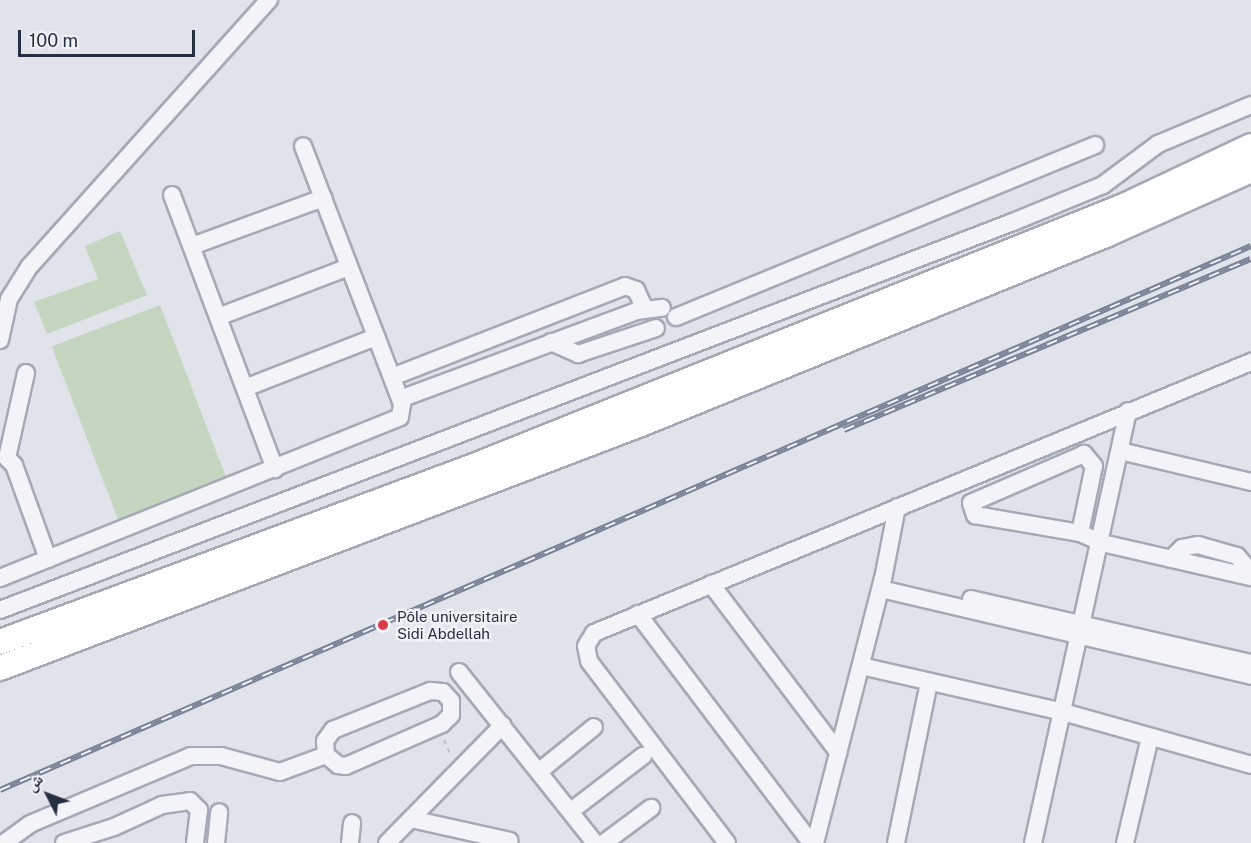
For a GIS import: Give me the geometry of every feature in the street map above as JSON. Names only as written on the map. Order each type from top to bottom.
[{"type":"highway","points":[[0,642],[485,462],[1124,206],[1251,146]]},
{"type":"highway","points":[[0,668],[640,424],[1108,234],[1251,170]]},
{"type":"street","points":[[0,340],[9,299],[30,266],[269,0]]},
{"type":"street","points":[[0,610],[1023,218],[1103,185],[1158,144],[1251,105]]},
{"type":"street","points":[[551,342],[579,354],[656,327],[653,316],[669,313],[1095,145]]},
{"type":"street","points":[[0,578],[395,421],[402,410],[400,399],[303,146]]},
{"type":"street","points":[[172,195],[275,469]]},
{"type":"street","points":[[192,246],[323,198]]},
{"type":"street","points":[[218,317],[349,267]]},
{"type":"street","points":[[392,377],[622,287],[636,290],[645,309]]},
{"type":"street","points":[[400,399],[645,309],[669,313]]},
{"type":"street","points":[[245,388],[376,337]]},
{"type":"street","points":[[727,843],[586,654],[594,633],[1251,362]]},
{"type":"street","points":[[26,373],[7,458],[14,465],[48,559]]},
{"type":"street","points":[[1033,843],[1102,543],[1128,411]]},
{"type":"street","points":[[1120,451],[1251,482]]},
{"type":"street","points":[[1080,533],[1094,465],[1084,454],[971,503],[975,514],[1080,533],[1102,543],[1251,577]]},
{"type":"street","points":[[813,843],[882,584],[897,507]]},
{"type":"street","points":[[1171,559],[1182,548],[1198,545],[1238,556],[1251,572]]},
{"type":"street","points":[[711,584],[838,752]]},
{"type":"street","points":[[882,584],[1081,630],[1251,663]]},
{"type":"street","points":[[638,614],[813,843]]},
{"type":"street","points":[[1081,630],[1251,676]]},
{"type":"street","points":[[861,666],[1063,712],[1251,765]]},
{"type":"street","points":[[459,672],[541,770],[595,843]]},
{"type":"street","points":[[896,843],[929,682]]},
{"type":"street","points":[[430,691],[443,692],[452,701],[451,715],[442,724],[354,762],[338,765],[326,755],[325,741],[339,727],[430,691]]},
{"type":"street","points":[[387,843],[503,724]]},
{"type":"street","points":[[541,770],[594,727]]},
{"type":"street","points":[[1125,843],[1150,737]]},
{"type":"street","points":[[4,843],[30,824],[190,756],[221,756],[280,772],[326,755]]},
{"type":"street","points":[[571,812],[643,756]]},
{"type":"street","points":[[64,843],[114,827],[162,805],[190,801],[199,810],[195,843]]},
{"type":"street","points":[[604,843],[651,808]]},
{"type":"street","points":[[216,843],[219,812]]},
{"type":"street","points":[[411,819],[510,841]]},
{"type":"street","points":[[350,843],[352,823]]},
{"type":"green space","points":[[120,231],[147,295],[47,334],[34,302],[98,279],[85,246]]},
{"type":"green space","points":[[160,305],[228,482],[120,524],[52,347]]},
{"type":"railway","points":[[0,790],[1251,246]]},
{"type":"railway","points":[[844,430],[1251,259]]},
{"type":"place","name":"Pôle universitaire Sidi Abdellah","points":[[383,625]]}]
